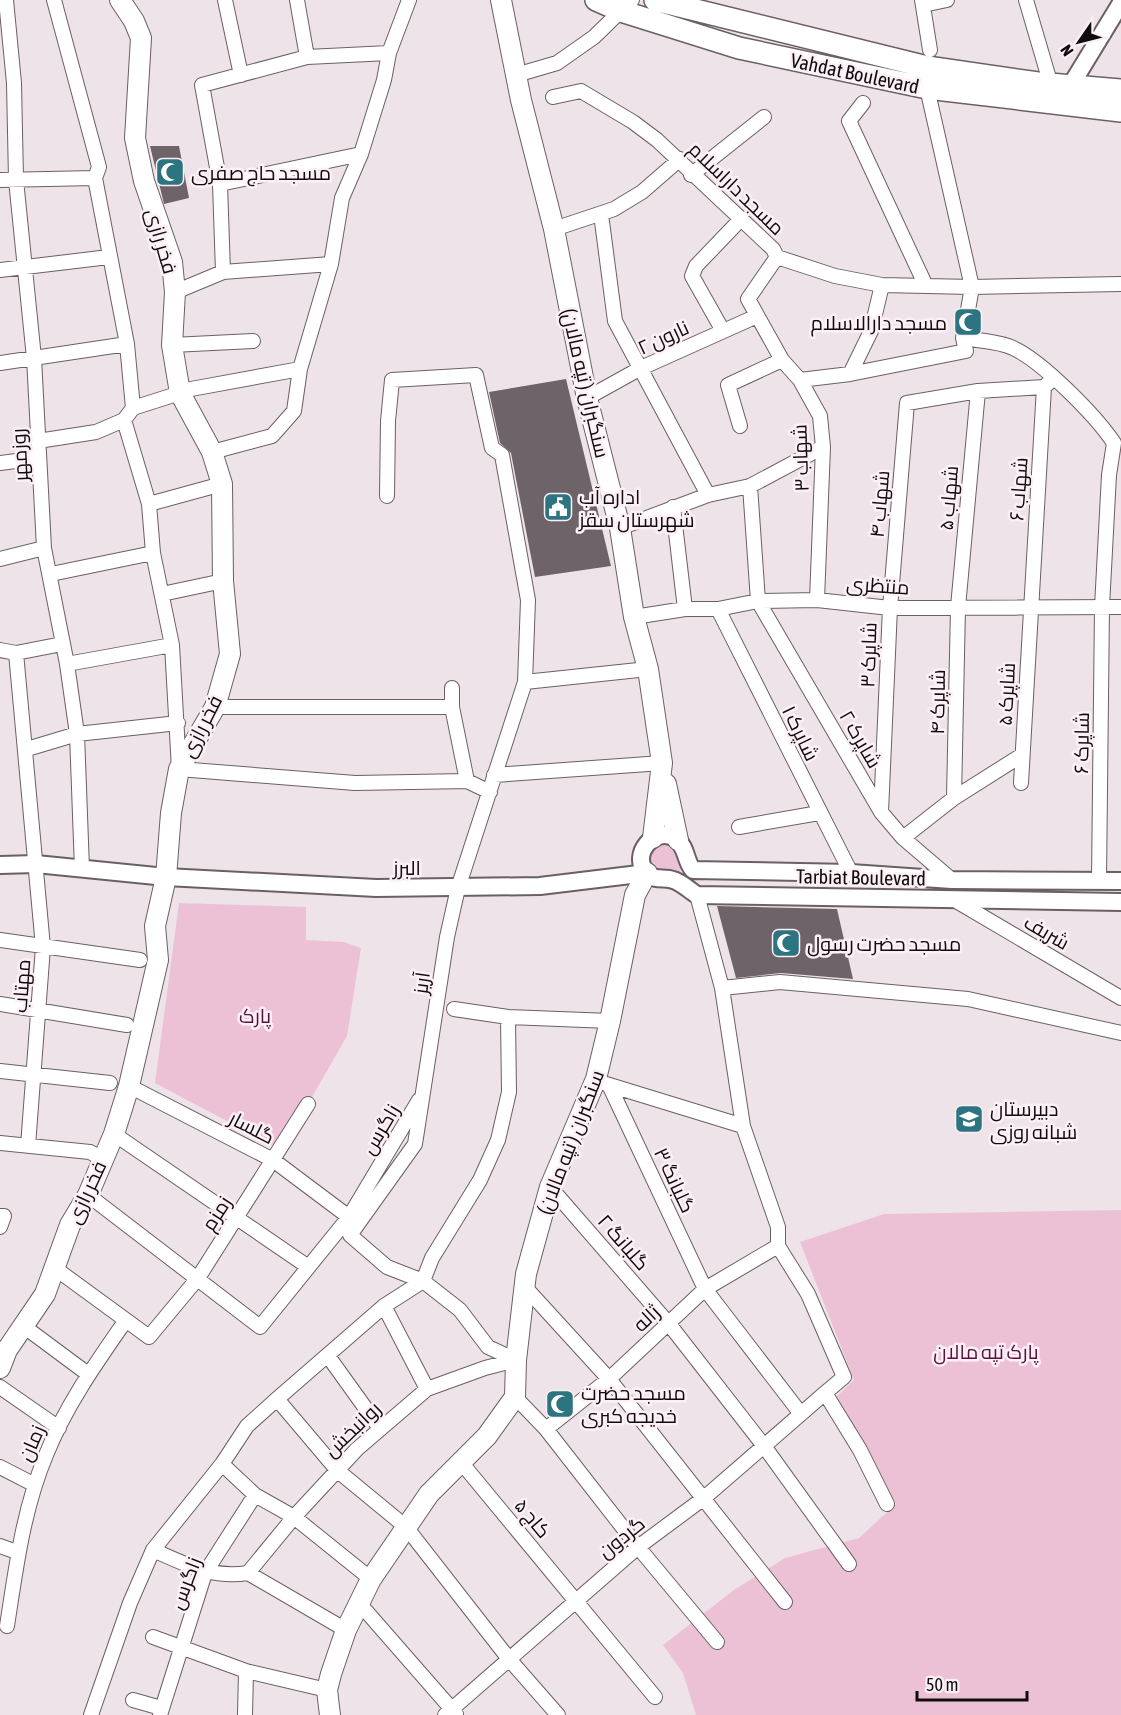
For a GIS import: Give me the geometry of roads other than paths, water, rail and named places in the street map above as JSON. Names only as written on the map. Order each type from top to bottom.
[{"type":"main road","name":"فخر رازی","points":[[2,1356],[45,1294],[56,1269],[70,1225],[87,1196],[101,1158],[114,1134],[129,1086],[158,960],[155,926],[166,877],[171,813],[179,769],[215,707],[230,654],[223,581],[222,484],[212,452],[180,392],[172,345],[175,292],[172,262],[144,181],[135,138],[141,38],[134,21],[120,0]]},
{"type":"main road","name":"سنگبران ( تپه مالان)","points":[[501,0],[516,75],[554,229],[587,398],[620,528],[634,617],[648,669],[662,763],[653,838]]},
{"type":"main road","name":"Vahdat Boulevard","points":[[596,0],[627,5],[739,48],[927,88],[1121,111]]},
{"type":"main road","name":"Vahdat Boulevard","points":[[655,0],[927,67],[1121,90]]},
{"type":"main road","points":[[662,763],[678,840]]},
{"type":"main road","name":"سنگبران ( تپه مالان)","points":[[516,1397],[516,1360],[524,1286],[550,1187],[603,1083],[610,1021],[635,896],[647,873]]},
{"type":"main road","points":[[330,1715],[327,1690],[346,1630],[371,1579],[429,1494],[487,1436],[516,1397]]},
{"type":"street","name":"روزمهر","points":[[6,0],[14,84],[16,180],[34,358],[44,548],[51,574],[67,664],[77,734],[81,869]]},
{"type":"street","points":[[54,0],[99,168],[95,178],[127,344],[133,408]]},
{"type":"street","points":[[225,0],[241,75]]},
{"type":"street","points":[[297,0],[307,57]]},
{"type":"street","points":[[212,452],[272,436],[294,411],[300,369],[331,264],[342,198],[361,154],[384,80],[389,53],[409,0]]},
{"type":"street","points":[[930,50],[923,2],[947,0]]},
{"type":"street","points":[[1026,0],[1048,75]]},
{"type":"street","points":[[1071,85],[1121,3]]},
{"type":"street","points":[[516,75],[558,63],[594,37],[627,5]]},
{"type":"street","points":[[223,272],[220,184],[202,85],[307,57],[389,53]]},
{"type":"street","points":[[800,380],[850,374],[966,351],[963,338],[972,287],[927,88]]},
{"type":"street","name":"مسجد داراسلام","points":[[553,97],[581,91],[633,122],[680,159],[692,175],[773,249],[777,257],[835,276],[882,285],[925,284],[972,287],[1121,284]]},
{"type":"street","points":[[863,103],[849,121],[925,284]]},
{"type":"street","points":[[692,175],[764,117]]},
{"type":"street","points":[[220,184],[361,154]]},
{"type":"street","points":[[554,229],[601,214],[642,192],[680,159]]},
{"type":"street","points":[[0,180],[95,178]]},
{"type":"street","points":[[601,214],[615,321],[708,495]]},
{"type":"street","points":[[723,331],[692,276],[696,266],[741,219]]},
{"type":"street","points":[[0,270],[110,257]]},
{"type":"street","name":"شهاب ۳","points":[[777,257],[748,299],[782,360],[800,380],[820,416],[823,447],[817,600]]},
{"type":"street","points":[[175,292],[223,272],[331,264]]},
{"type":"street","points":[[850,374],[871,330],[882,285]]},
{"type":"street","name":"نارون ۲","points":[[587,398],[640,368],[757,316]]},
{"type":"street","points":[[963,338],[1013,348],[1049,383],[1118,439]]},
{"type":"street","points":[[172,345],[253,341]]},
{"type":"street","points":[[0,363],[127,344]]},
{"type":"street","points":[[740,426],[728,385],[731,381],[782,360]]},
{"type":"street","points":[[38,441],[96,432],[124,420],[133,408],[180,392],[300,369]]},
{"type":"street","name":"آریز","points":[[387,496],[388,421],[392,380],[476,375],[492,448],[502,455],[528,600],[525,682],[458,888],[447,938],[426,1085]]},
{"type":"street","points":[[978,391],[1049,383]]},
{"type":"street","name":"شهاب ۶","points":[[1030,607],[1049,383]]},
{"type":"street","name":"شهاب ۴","points":[[890,608],[907,404],[978,391]]},
{"type":"street","name":"شهاب ۵","points":[[958,607],[978,391]]},
{"type":"street","points":[[124,420],[149,504],[153,553],[172,645],[179,769],[355,783],[467,781],[490,792]]},
{"type":"street","name":"شاپرک ۶","points":[[1099,880],[1102,607],[1109,475],[1118,439]]},
{"type":"street","points":[[620,528],[708,495],[750,486],[823,447]]},
{"type":"street","points":[[0,463],[39,458]]},
{"type":"street","points":[[149,504],[222,484]]},
{"type":"street","points":[[750,486],[758,601]]},
{"type":"street","points":[[673,507],[685,609]]},
{"type":"street","points":[[0,559],[44,548]]},
{"type":"street","points":[[51,574],[153,553]]},
{"type":"street","points":[[162,594],[223,581]]},
{"type":"street","name":"منتظری","points":[[634,617],[685,609],[718,609],[758,601],[817,600],[890,608],[1121,607]]},
{"type":"street","name":"شاپرک ۲","points":[[758,601],[881,812],[903,838],[952,880]]},
{"type":"street","name":"شاپرک ۴","points":[[954,798],[958,607]]},
{"type":"street","name":"شاپرک ۵","points":[[1021,783],[1030,607]]},
{"type":"street","name":"شاپرک ۳","points":[[881,812],[890,608]]},
{"type":"street","name":"شاپرک ۱","points":[[718,609],[851,873]]},
{"type":"street","points":[[0,650],[16,653],[62,644]]},
{"type":"street","points":[[67,664],[172,645]]},
{"type":"street","name":"مهتاب","points":[[16,653],[27,748],[43,947],[28,1146]]},
{"type":"street","points":[[525,682],[648,669]]},
{"type":"street","points":[[452,688],[452,707],[467,781]]},
{"type":"street","points":[[215,707],[452,707]]},
{"type":"street","points":[[27,748],[77,734],[178,723]]},
{"type":"street","points":[[903,838],[954,798],[1022,755]]},
{"type":"street","points":[[494,776],[662,763]]},
{"type":"street","points":[[739,827],[819,813]]},
{"type":"street","points":[[663,835],[678,840],[686,851],[686,862],[682,871],[672,879],[659,880],[647,873],[643,867],[642,852],[653,838],[663,835]]},
{"type":"street","name":"Tarbiat Boulevard","points":[[686,862],[693,870],[851,873],[952,880],[1121,880]]},
{"type":"street","name":"البرز","points":[[0,865],[36,864],[166,877],[376,888],[540,886],[647,873]]},
{"type":"street","points":[[672,879],[696,895],[722,988],[743,1126],[778,1227],[778,1246]]},
{"type":"street","name":"Tarbiat Boulevard","points":[[696,895],[1121,902]]},
{"type":"street","name":"شریف","points":[[953,899],[1121,998]]},
{"type":"street","points":[[0,940],[140,960]]},
{"type":"street","points":[[722,988],[780,982],[969,999],[1121,1033]]},
{"type":"street","points":[[0,1004],[127,1025]]},
{"type":"street","points":[[454,1009],[508,1017],[610,1021]]},
{"type":"street","points":[[91,1715],[130,1603],[153,1550],[222,1464],[247,1426],[384,1306],[423,1281],[432,1258],[480,1180],[498,1140],[509,1092],[508,1017]]},
{"type":"street","points":[[0,1071],[110,1083]]},
{"type":"street","points":[[603,1083],[743,1126]]},
{"type":"street","name":"گلبانگ ۳","points":[[603,1083],[705,1289],[801,1414]]},
{"type":"street","name":"زاگرس","points":[[198,1278],[260,1327],[307,1266],[349,1217],[409,1121],[426,1085]]},
{"type":"street","name":"زاگرس","points":[[423,1281],[387,1267],[350,1234],[415,1144],[426,1085]]},
{"type":"street","name":"گلسار","points":[[129,1086],[273,1160],[349,1217]]},
{"type":"street","name":"زمزم","points":[[126,1320],[149,1337],[198,1278],[308,1104]]},
{"type":"street","points":[[114,1134],[307,1266]]},
{"type":"street","points":[[0,1143],[90,1152],[101,1158]]},
{"type":"street","name":"گلبانگ ۲","points":[[550,1187],[669,1324],[764,1446],[849,1564]]},
{"type":"street","points":[[87,1196],[198,1278]]},
{"type":"street","points":[[0,1216],[4,1216],[0,1227]]},
{"type":"street","name":"ژاله","points":[[546,1429],[609,1379],[705,1289],[778,1246]]},
{"type":"street","name":"گردون","points":[[451,1713],[509,1659],[638,1547],[704,1498],[844,1377],[808,1294],[778,1246]]},
{"type":"street","points":[[56,1269],[126,1320]]},
{"type":"street","points":[[423,1281],[459,1310],[488,1347],[516,1360]]},
{"type":"street","points":[[524,1286],[609,1379],[785,1602]]},
{"type":"street","points":[[384,1306],[427,1389]]},
{"type":"street","name":"زمان","points":[[7,1626],[17,1552],[34,1485],[46,1453],[88,1374],[126,1320]]},
{"type":"street","points":[[22,1325],[88,1374]]},
{"type":"street","points":[[328,1356],[379,1428]]},
{"type":"street","name":"روانبخش","points":[[248,1573],[294,1517],[379,1428],[427,1389],[485,1368],[516,1360]]},
{"type":"street","points":[[0,1387],[59,1428]]},
{"type":"street","points":[[825,1393],[860,1450],[887,1504]]},
{"type":"street","points":[[516,1397],[546,1429],[638,1547],[717,1642]]},
{"type":"street","points":[[277,1399],[338,1471],[406,1527],[509,1659],[558,1715]]},
{"type":"street","name":"کاج ۵","points":[[460,1461],[655,1697]]},
{"type":"street","points":[[222,1464],[255,1495],[294,1517],[371,1579]]},
{"type":"street","points":[[0,1467],[34,1485]]},
{"type":"street","name":"زاگرس","points":[[161,1712],[205,1573],[255,1495]]},
{"type":"street","points":[[0,1546],[17,1552]]},
{"type":"street","points":[[153,1550],[205,1573],[224,1575],[248,1573],[346,1630]]},
{"type":"street","points":[[359,1603],[451,1713]]},
{"type":"street","points":[[153,1637],[246,1671],[327,1690]]},
{"type":"street","points":[[245,1715],[246,1671]]},
{"type":"street","points":[[133,1700],[161,1712]]},
{"type":"place","name":"مسجد حاج صفری","points":[[170,172]]},
{"type":"place","name":"مسجد دارالاسلام","points":[[968,322]]},
{"type":"place","name":"اداره آب شهرستان سقز","points":[[558,507]]},
{"type":"place","name":"مسجد حضرت رسول","points":[[786,943]]},
{"type":"place","name":"دبیرستان شبانه روزی","points":[[969,1119]]},
{"type":"place","name":"مسجد حضرت خدیجه کبری","points":[[560,1404]]},
{"type":"park label","name":"پارک","points":[[255,1015]]},
{"type":"park label","name":"پارک تپه مالان","points":[[986,1351]]}]
